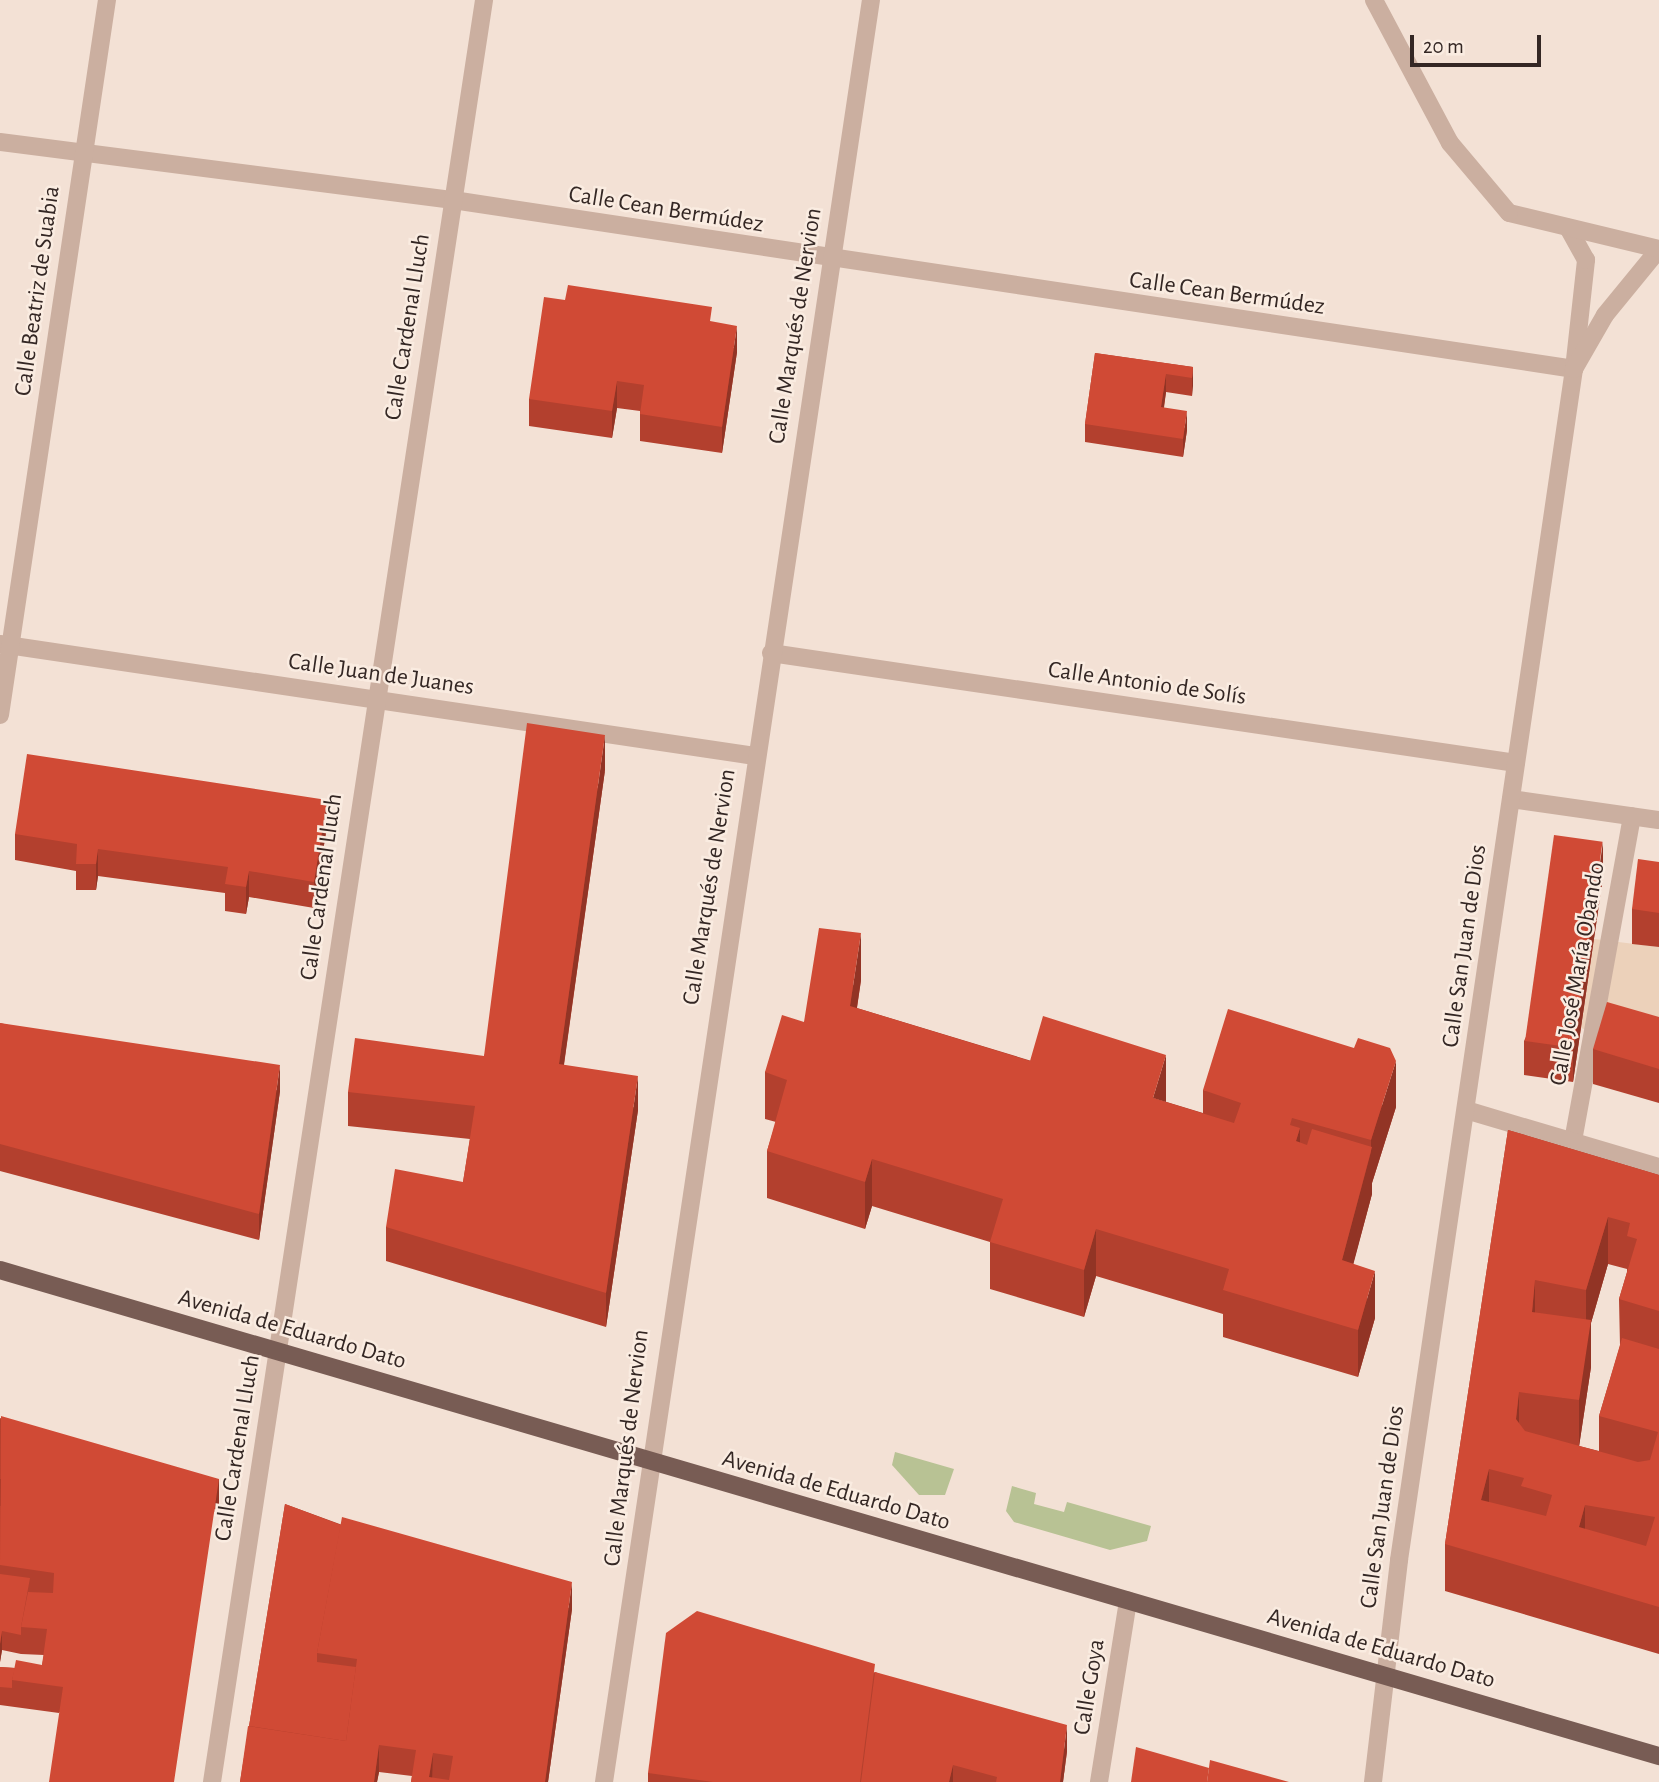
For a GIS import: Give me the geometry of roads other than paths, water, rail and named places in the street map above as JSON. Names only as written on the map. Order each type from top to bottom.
[{"type":"main road","name":"Avenida de Eduardo Dato","points":[[0,1270],[1659,1756]]},
{"type":"street","name":"Calle Beatriz de Suabia","points":[[0,715],[6,644],[107,0]]},
{"type":"street","name":"Calle Cardenal Lluch","points":[[212,1782],[375,698],[484,0]]},
{"type":"street","name":"Calle Marqués de Nervion","points":[[604,1782],[755,756],[870,0]]},
{"type":"street","name":"Calle San Juan de Dios","points":[[1373,1782],[1384,1675],[1574,369],[1605,315],[1659,249],[1509,213],[1450,143],[1374,0]]},
{"type":"street","name":"Calle Cean Bermúdez","points":[[0,142],[83,156],[453,200],[831,262],[1574,369]]},
{"type":"street","points":[[1568,228],[1586,260],[1574,369]]},
{"type":"street","name":"Calle Juan de Juanes","points":[[6,644],[755,756]]},
{"type":"street","name":"Calle Antonio de Solís","points":[[771,653],[1517,763]]},
{"type":"street","points":[[1511,799],[1659,820]]},
{"type":"street","name":"Calle José María Obando","points":[[1573,1142],[1632,816]]},
{"type":"street","points":[[1466,1110],[1659,1167]]},
{"type":"street","name":"Calle Goya","points":[[1099,1782],[1128,1600]]}]
